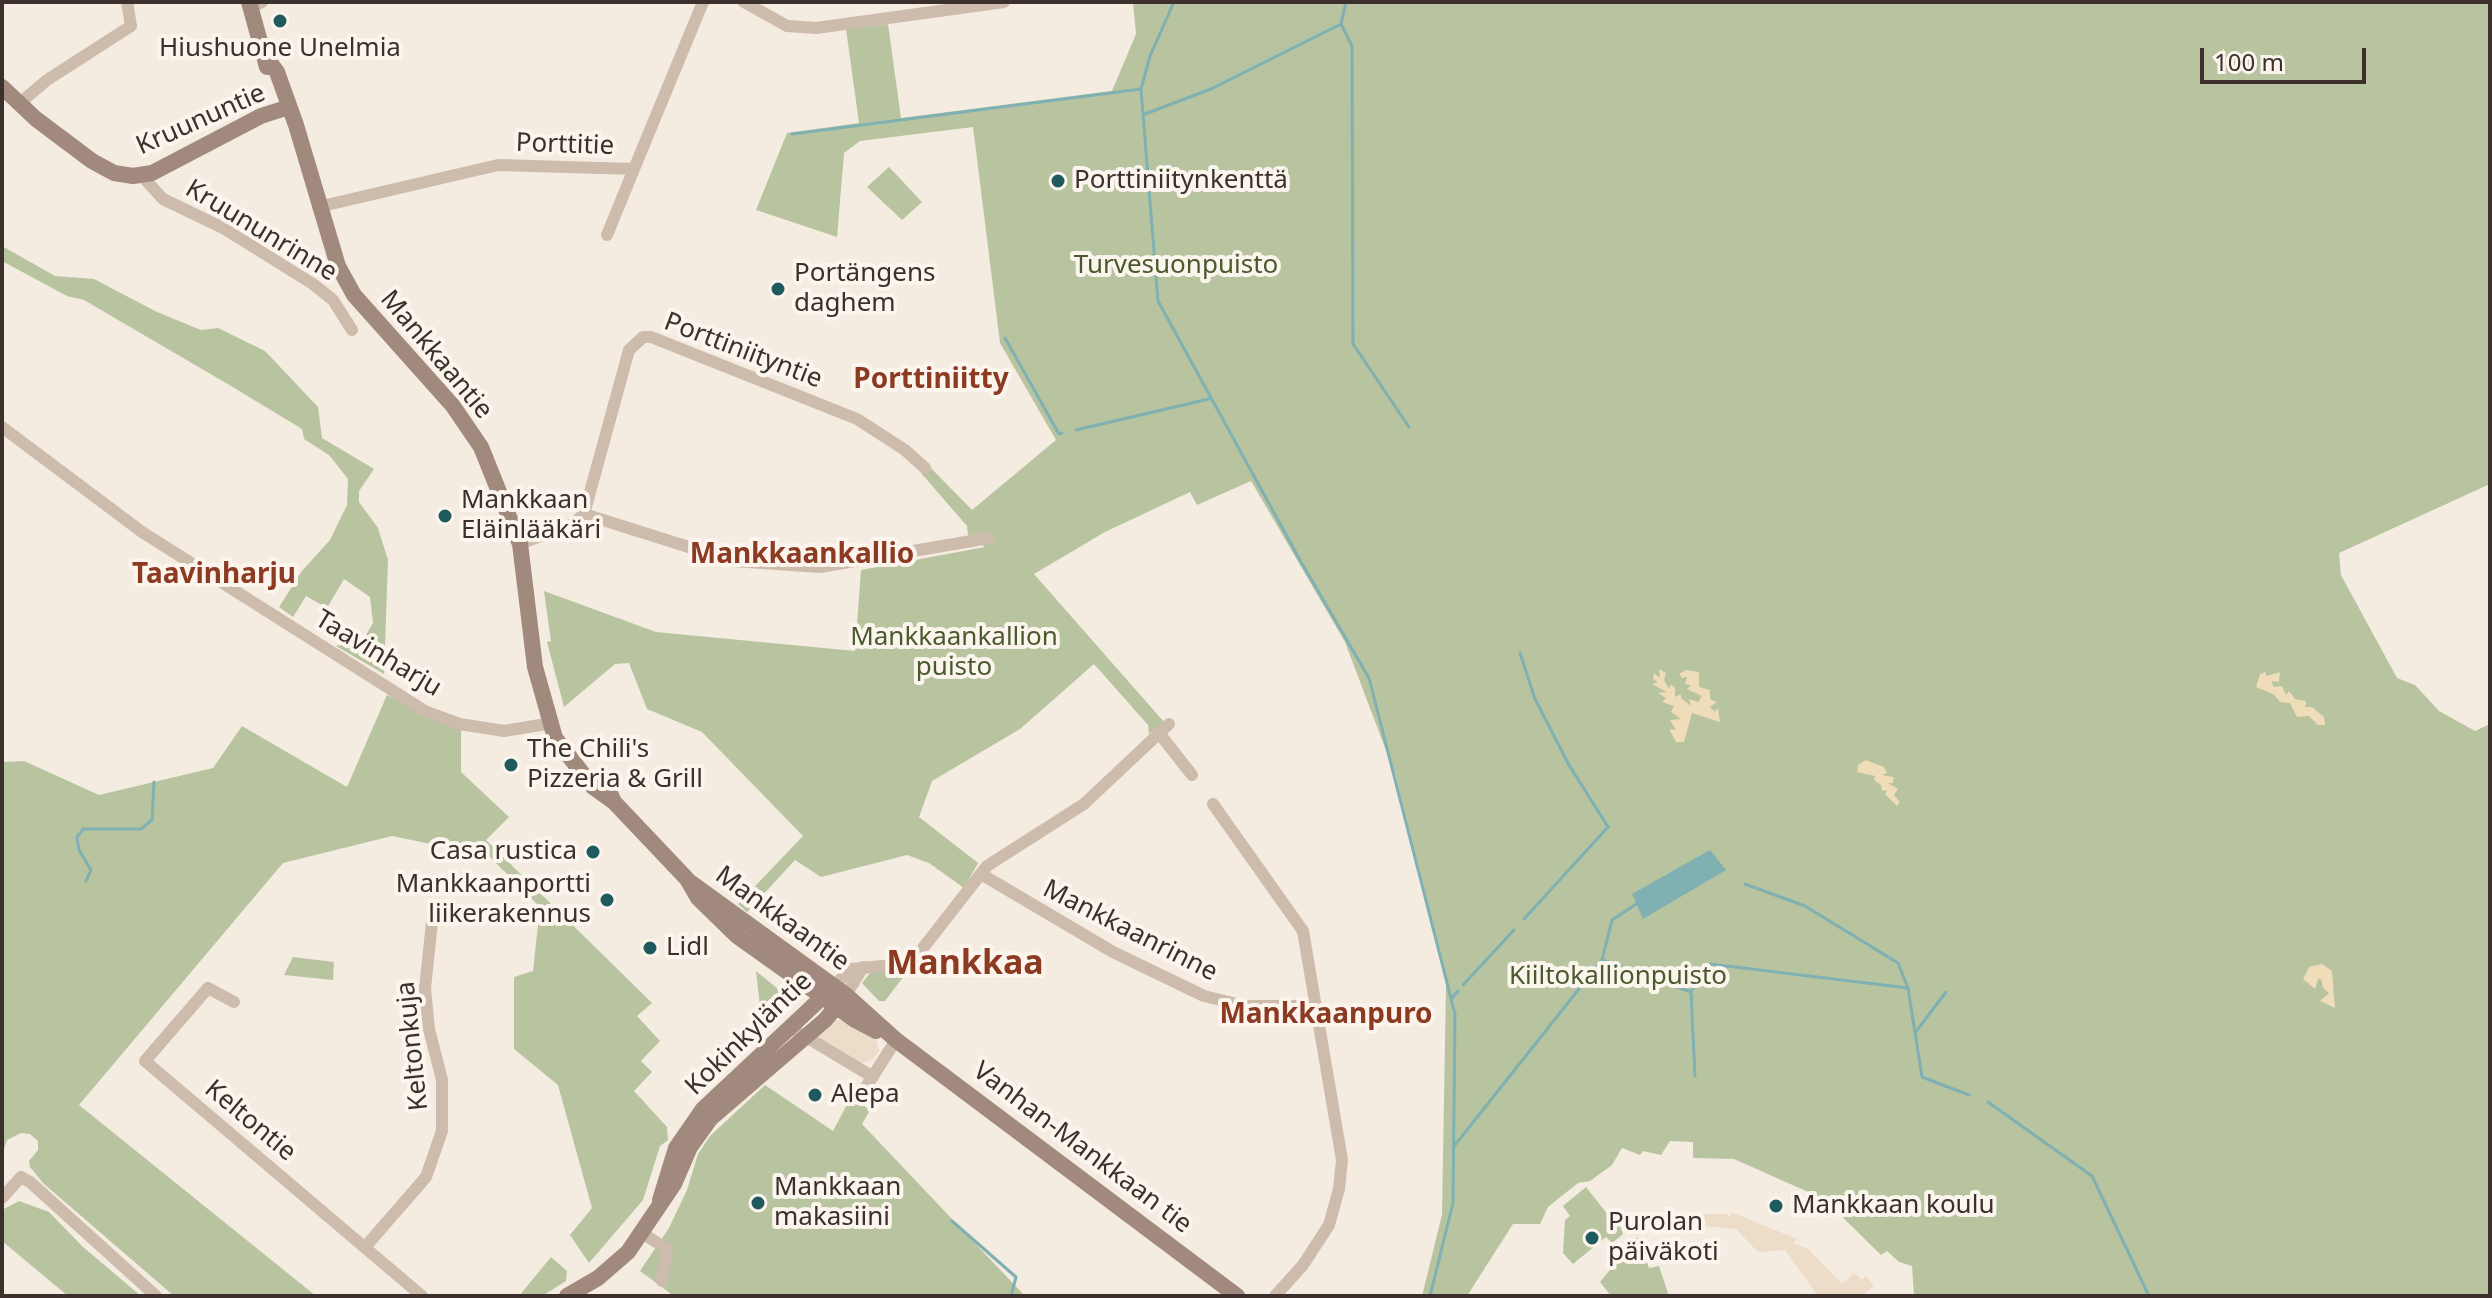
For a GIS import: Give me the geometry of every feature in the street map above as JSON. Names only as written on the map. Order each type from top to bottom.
[{"type":"main road","name":"Mankkaantie","points":[[254,4],[266,57],[277,72],[284,109],[314,180],[318,207],[338,266],[354,295],[453,406],[481,447],[520,544],[535,667],[552,723],[609,790],[614,802],[690,882],[835,996]]},
{"type":"main road","name":"Kruununtie","points":[[2,87],[36,119],[114,173],[141,175],[284,109]]},
{"type":"main road","name":"Kokinkyläntie","points":[[567,1296],[615,1264],[642,1233],[659,1204],[676,1148],[691,1124],[717,1095],[798,1033],[835,996]]},
{"type":"main road","name":"Vanhan-Mankkaan tie","points":[[835,996],[975,1096],[1237,1296]]},
{"type":"street","points":[[21,102],[47,80],[131,26],[127,2]]},
{"type":"street","name":"Porttitie","points":[[318,207],[498,165],[634,169],[703,2]]},
{"type":"street","points":[[744,2],[787,26],[816,28],[1004,2]]},
{"type":"street","points":[[607,235],[634,169]]},
{"type":"street","name":"Kruununrinne","points":[[141,175],[163,199],[223,228],[313,284],[333,300],[352,330]]},
{"type":"street","name":"Porttiniityntie","points":[[584,514],[629,350],[643,337],[651,337],[857,419],[905,450],[925,468]]},
{"type":"street","name":"Taavinharju","points":[[2,427],[142,532],[425,711],[460,724],[504,731],[552,723]]},
{"type":"street","points":[[520,544],[573,524],[584,514],[720,558],[806,566],[858,563],[940,543],[989,538]]},
{"type":"street","points":[[835,996],[851,969],[894,965],[916,957],[981,874],[1002,854],[1084,804],[1164,728],[1192,775]]},
{"type":"street","points":[[1213,804],[1303,931],[1342,1176],[1329,1225],[1303,1265],[1275,1296]]},
{"type":"street","name":"Mankkaanrinne","points":[[981,874],[1113,952],[1204,996],[1245,1006],[1315,1006]]},
{"type":"street","name":"Keltonkuja","points":[[366,1246],[426,1177],[442,1131],[442,1080],[425,1000],[433,912]]},
{"type":"street","name":"Keltontie","points":[[234,1002],[208,988],[145,1061],[422,1296]]},
{"type":"street","points":[[798,1033],[873,1077]]},
{"type":"street","points":[[857,1101],[896,1040]]},
{"type":"street","points":[[2,1198],[21,1177],[156,1296]]},
{"type":"street","points":[[642,1233],[667,1249],[662,1281]]},
{"type":"green space","points":[[1133,2],[2490,2],[2490,484],[2339,553],[2341,575],[2397,678],[2415,685],[2439,711],[2475,731],[2490,724],[2490,1296],[1914,1296],[1912,1266],[1899,1262],[1887,1251],[1881,1255],[1824,1199],[1734,1159],[1693,1158],[1693,1142],[1670,1141],[1661,1155],[1643,1151],[1640,1155],[1622,1148],[1612,1165],[1590,1181],[1578,1183],[1548,1207],[1540,1224],[1513,1224],[1467,1296],[1422,1296],[1442,1215],[1446,984],[1396,777],[1345,642],[1251,481],[1197,505],[1190,492],[1105,532],[1034,574],[1164,722],[1149,734],[1148,725],[1094,664],[1020,729],[932,781],[919,817],[978,863],[964,888],[929,863],[907,855],[821,877],[795,860],[747,912],[738,904],[803,836],[702,732],[647,709],[629,663],[615,664],[564,707],[547,642],[551,641],[544,591],[656,632],[855,651],[861,570],[985,547],[968,535],[967,526],[921,473],[928,465],[972,510],[1056,440],[1000,343],[973,127],[860,141],[844,153],[837,237],[756,210],[787,133],[859,123],[846,29],[888,24],[901,118],[1112,91],[1136,34]]},
{"type":"green space","points":[[889,167],[922,202],[902,220],[867,187]]},
{"type":"green space","points":[[2,246],[55,276],[94,279],[157,312],[201,330],[218,328],[265,351],[318,407],[322,438],[374,469],[359,491],[359,502],[378,528],[388,560],[384,674],[336,646],[345,644],[360,648],[368,640],[366,635],[373,623],[370,597],[344,579],[327,608],[306,596],[293,617],[279,607],[302,571],[330,540],[347,505],[348,479],[329,455],[304,439],[302,429],[231,386],[84,300],[67,296],[2,261]]},
{"type":"green space","points":[[387,695],[461,728],[461,772],[509,817],[486,840],[652,1003],[637,1016],[660,1041],[641,1061],[652,1072],[634,1091],[667,1127],[668,1140],[660,1146],[643,1200],[589,1263],[570,1235],[592,1208],[558,1085],[514,1049],[514,977],[533,971],[540,907],[489,856],[392,836],[283,863],[79,1105],[316,1296],[174,1296],[44,1184],[30,1167],[29,1161],[38,1150],[38,1141],[30,1134],[21,1133],[7,1140],[2,1155],[2,762],[24,761],[99,795],[213,768],[242,726],[347,787]]},
{"type":"green space","points":[[293,957],[334,962],[333,980],[284,975]]},
{"type":"green space","points":[[902,968],[904,976],[885,1001],[879,1001],[862,983],[871,972]]},
{"type":"green space","points":[[756,971],[794,1002],[767,1024],[762,1024]]},
{"type":"green space","points":[[765,1085],[833,1131],[851,1097],[870,1110],[862,1124],[1025,1296],[674,1296],[640,1271],[669,1228],[687,1190],[698,1154],[710,1136]]},
{"type":"green space","name":"Purolan päiväkoti","points":[[1586,1187],[1608,1215],[1614,1210],[1623,1234],[1612,1243],[1606,1237],[1573,1264],[1563,1253],[1565,1220],[1570,1216],[1563,1206]]},
{"type":"green space","points":[[19,1201],[49,1212],[83,1247],[141,1296],[68,1296],[2,1241],[2,1210]]},
{"type":"green space","points":[[1637,1237],[1649,1268],[1659,1266],[1669,1296],[1611,1296],[1600,1282]]},
{"type":"green space","points":[[551,1257],[567,1271],[566,1281],[542,1296],[519,1296]]},
{"type":"sand","points":[[1659,669],[1666,673],[1664,680],[1669,689],[1671,684],[1675,688],[1675,697],[1681,694],[1681,698],[1691,706],[1689,699],[1698,702],[1702,696],[1687,689],[1691,685],[1685,684],[1687,677],[1682,678],[1679,674],[1686,670],[1699,672],[1699,687],[1710,690],[1710,699],[1717,702],[1710,707],[1715,712],[1718,708],[1720,722],[1692,713],[1684,742],[1676,742],[1669,729],[1676,730],[1670,720],[1681,719],[1671,712],[1674,706],[1662,702],[1666,698],[1658,693],[1667,692],[1652,684],[1658,682],[1653,679],[1654,673],[1660,678]]},
{"type":"sand","points":[[2265,672],[2267,676],[2280,672],[2279,682],[2271,681],[2274,687],[2282,686],[2286,695],[2289,691],[2295,699],[2306,701],[2306,706],[2301,707],[2312,707],[2324,717],[2325,725],[2318,725],[2309,716],[2297,717],[2290,703],[2280,702],[2273,694],[2256,687],[2260,674]]},
{"type":"sand","points":[[1866,760],[1884,767],[1887,773],[1882,775],[1894,777],[1893,783],[1888,783],[1898,789],[1894,795],[1900,802],[1897,806],[1885,794],[1887,790],[1882,791],[1881,785],[1874,780],[1875,776],[1857,772],[1858,765]]},
{"type":"sand","points":[[2322,964],[2332,971],[2335,1008],[2320,1001],[2329,993],[2323,988],[2321,979],[2318,979],[2315,989],[2303,979],[2309,967]]},
{"type":"shaded area","points":[[836,1020],[852,1023],[876,1040],[879,1051],[872,1060],[860,1063],[813,1034]]},
{"type":"shaded area","points":[[1731,1212],[1797,1239],[1793,1243],[1808,1249],[1842,1284],[1854,1273],[1862,1280],[1866,1276],[1874,1286],[1862,1296],[1818,1296],[1785,1250],[1758,1252],[1736,1229],[1664,1222],[1658,1214],[1727,1214],[1730,1218]]},
{"type":"water","points":[[1710,850],[1726,870],[1643,919],[1632,894]]},
{"type":"waterway","points":[[1174,2],[1150,56],[1141,89],[1158,301],[1301,562],[1369,678],[1455,1014],[1453,1203],[1430,1296]]},
{"type":"waterway","points":[[1145,114],[1211,89],[1341,24],[1346,2]]},
{"type":"waterway","points":[[1341,24],[1352,46],[1353,344],[1409,427]]},
{"type":"waterway","points":[[792,134],[1141,89]]},
{"type":"waterway","points":[[1005,338],[1059,434],[1062,433]]},
{"type":"waterway","points":[[1076,430],[1209,399]]},
{"type":"waterway","points":[[1520,653],[1535,699],[1569,765],[1608,827],[1524,919]]},
{"type":"waterway","points":[[86,881],[91,870],[79,850],[77,837],[83,829],[141,829],[152,820],[154,782]]},
{"type":"waterway","points":[[1745,884],[1805,906],[1898,963],[1908,988],[1922,1077],[1969,1095]]},
{"type":"waterway","points":[[1455,1145],[1602,960],[1612,920],[1638,903]]},
{"type":"waterway","points":[[1463,985],[1514,930]]},
{"type":"waterway","points":[[1602,960],[1691,992],[1695,1076]]},
{"type":"waterway","points":[[1691,992],[1710,964],[1908,988]]},
{"type":"waterway","points":[[1452,998],[1458,991]]},
{"type":"waterway","points":[[1915,1033],[1946,992]]},
{"type":"waterway","points":[[1988,1102],[2092,1176],[2149,1296]]},
{"type":"waterway","points":[[952,1221],[1016,1277],[1011,1296]]},
{"type":"place","name":"Hiushuone Unelmia","points":[[280,21]]},
{"type":"place","name":"Porttiniitynkenttä","points":[[1058,181]]},
{"type":"place","name":"Portängens daghem","points":[[778,289]]},
{"type":"place","name":"Mankkaan Eläinlääkäri","points":[[445,516]]},
{"type":"place","name":"The Chili's Pizzeria & Grill","points":[[511,765]]},
{"type":"place","name":"Casa rustica","points":[[593,852]]},
{"type":"place","name":"Mankkaanportti liikerakennus","points":[[607,900]]},
{"type":"place","name":"Lidl","points":[[650,948]]},
{"type":"place","name":"Alepa","points":[[815,1095]]},
{"type":"place","name":"Mankkaan makasiini","points":[[758,1203]]},
{"type":"place","name":"Mankkaan koulu","points":[[1776,1206]]},
{"type":"place","name":"Purolan päiväkoti","points":[[1592,1238]]},
{"type":"district","name":"Porttiniitty","points":[[931,380]]},
{"type":"district","name":"Mankkaankallio","points":[[802,555]]},
{"type":"district","name":"Taavinharju","points":[[214,575]]},
{"type":"district","name":"Mankkaa","points":[[965,964]]},
{"type":"district","name":"Mankkaanpuro","points":[[1326,1015]]},
{"type":"park label","name":"Turvesuonpuisto","points":[[1176,266]]},
{"type":"park label","name":"Mankkaankallion puisto","points":[[954,653]]},
{"type":"park label","name":"Kiiltokallionpuisto","points":[[1618,977]]}]
